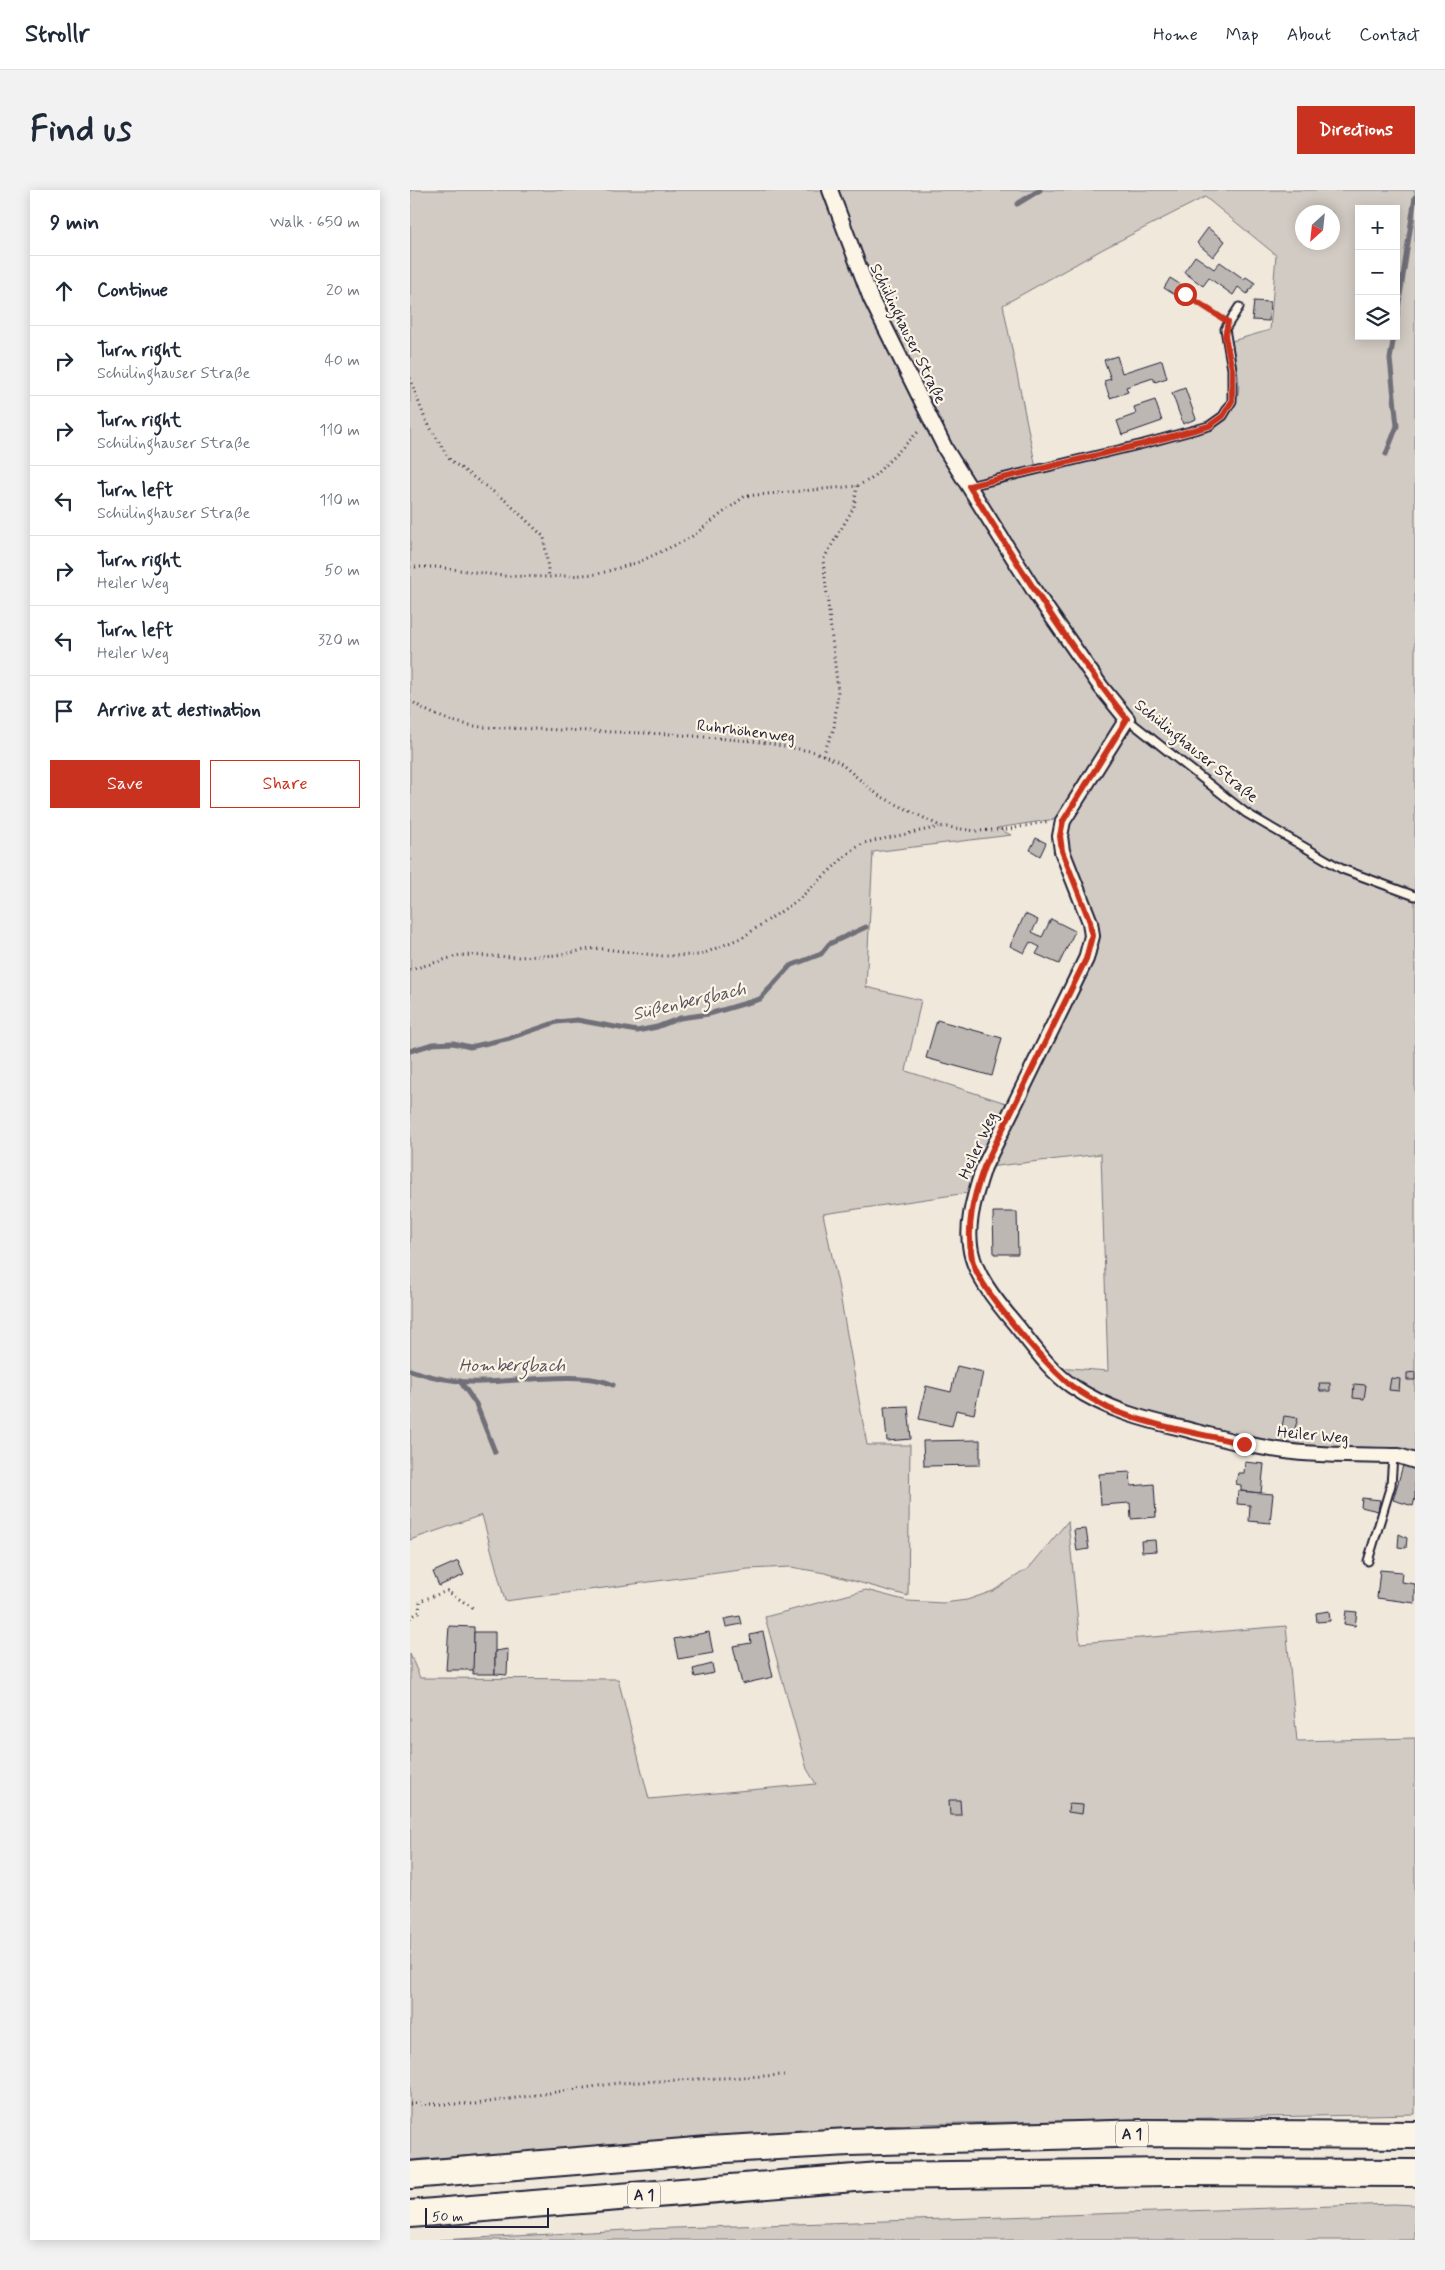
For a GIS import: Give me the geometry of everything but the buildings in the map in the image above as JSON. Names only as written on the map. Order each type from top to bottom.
[{"type":"highway","name":"A 1","points":[[410,2175],[708,2150],[849,2142],[1146,2133],[1415,2135]]},
{"type":"highway","name":"A 1","points":[[410,2214],[879,2176],[1170,2172],[1415,2173]]},
{"type":"street","name":"Schülinghauser Straße","points":[[830,190],[871,300],[946,450],[1035,592],[1101,687],[1127,719]]},
{"type":"street","name":"Heiler Weg","points":[[1127,719],[1063,821],[1060,836],[1062,851],[1090,922],[1092,936],[1086,959],[984,1167],[974,1198],[968,1231],[972,1262],[986,1289],[1049,1365],[1071,1385],[1110,1408],[1144,1419],[1244,1444],[1293,1452],[1392,1456],[1415,1461]]},
{"type":"lane","points":[[969,486],[1209,426],[1223,416],[1232,401],[1232,369],[1225,336],[1228,322],[1238,307]]},
{"type":"lane","name":"Schülinghauser Straße","points":[[1127,719],[1246,813],[1342,869],[1415,896]]},
{"type":"lane","points":[[1368,1562],[1392,1485],[1392,1456]]},
{"type":"path","points":[[1185,294],[1228,322]]},
{"type":"path","points":[[410,378],[425,419],[450,460],[506,501],[544,537],[549,576]]},
{"type":"path","points":[[410,567],[437,566],[504,576],[598,574],[639,562],[690,538],[745,496],[856,486],[871,479],[932,419]]},
{"type":"path","points":[[823,755],[834,728],[838,691],[823,560],[854,507],[856,486]]},
{"type":"path","name":"Ruhrhöhenweg","points":[[410,700],[440,717],[460,724],[481,727],[670,734],[761,742],[823,755],[839,762],[878,795],[940,826],[976,831],[1063,821]]},
{"type":"path","points":[[410,970],[460,955],[519,957],[557,955],[596,948],[663,956],[700,955],[743,937],[798,900],[851,851],[864,843],[940,826]]},
{"type":"path","points":[[410,1618],[419,1612],[420,1600],[447,1591],[473,1608]]},
{"type":"path","points":[[410,2104],[475,2104],[618,2083],[784,2074]]},
{"type":"shaded area","points":[[410,190],[1415,190],[1415,893],[1343,865],[1248,810],[1132,718],[1062,818],[997,828],[1011,835],[873,852],[866,987],[921,1000],[906,1071],[1009,1104],[967,1193],[823,1214],[838,1284],[867,1445],[910,1445],[908,1596],[825,1573],[791,1567],[748,1569],[505,1601],[482,1515],[410,1540]],"holes":[[[1205,197],[1276,255],[1270,330],[1232,341],[1239,389],[1237,399],[1232,408],[1225,418],[1213,428],[1037,473],[1003,305],[1103,249]]]},
{"type":"shaded area","points":[[1130,725],[1244,817],[1341,871],[1415,899],[1415,1456],[1294,1448],[1147,1417],[1094,1396],[1057,1367],[1108,1371],[1101,1154],[988,1167],[1096,937],[1066,851],[1066,821]]},
{"type":"shaded area","points":[[1068,1521],[1080,1643],[1286,1626],[1297,1741],[1415,1738],[1415,2114],[913,2124],[410,2160],[410,1654],[420,1678],[618,1679],[649,1799],[816,1784],[807,1769],[765,1617],[866,1590],[908,1601],[943,1603],[967,1600],[993,1591],[1029,1568]]},
{"type":"shaded area","points":[[1394,2204],[1415,2205],[1415,2240],[439,2240],[646,2229]]},
{"type":"waterway","points":[[1017,204],[1040,190]]},
{"type":"waterway","points":[[1400,296],[1415,197]]},
{"type":"waterway","points":[[1386,454],[1397,426],[1390,359],[1393,340]]},
{"type":"waterway","name":"Süßenbergbach","points":[[410,1051],[433,1044],[453,1043],[470,1047],[510,1038],[557,1022],[577,1020],[637,1031],[657,1027],[680,1018],[709,1014],[760,999],[790,966],[821,954],[829,944],[866,927]]},
{"type":"waterway","name":"Hombergbach","points":[[410,1370],[437,1378],[464,1382],[496,1382],[568,1377],[585,1378],[613,1385]]},
{"type":"waterway","points":[[460,1381],[476,1404],[495,1452]]},
{"type":"route","points":[[1185,294],[1228,322],[1225,336],[1232,369],[1232,401],[1223,416],[1209,426],[969,486],[1035,592],[1101,687],[1127,719],[1063,821],[1060,836],[1062,851],[1070,874],[1090,922],[1092,936],[1086,959],[984,1167],[974,1198],[968,1231],[972,1262],[986,1289],[1049,1365],[1071,1385],[1110,1408],[1144,1419],[1244,1444]]}]
